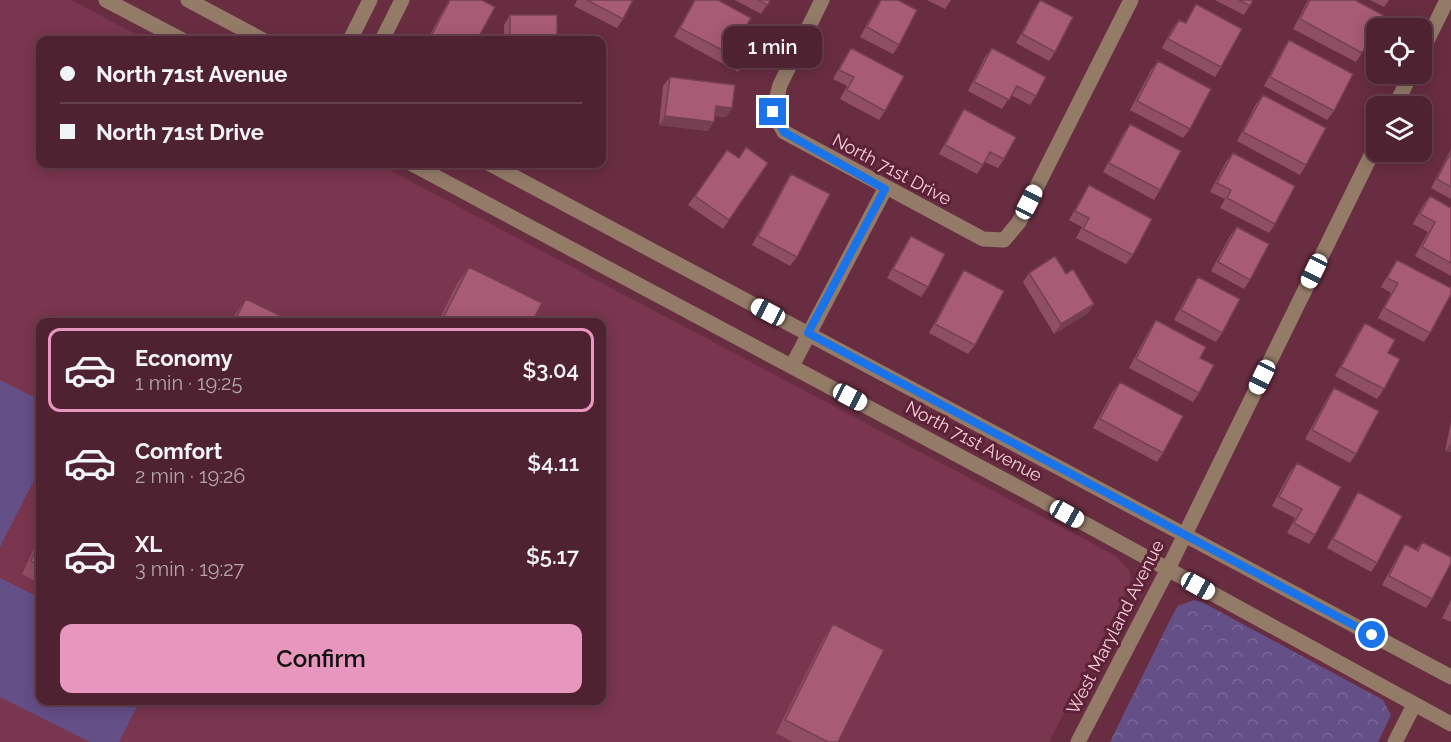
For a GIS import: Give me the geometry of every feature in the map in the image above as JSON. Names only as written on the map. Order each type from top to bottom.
[{"type":"street","points":[[106,0],[174,36]]},
{"type":"street","points":[[188,0],[256,36]]},
{"type":"street","points":[[352,36],[370,0]]},
{"type":"street","points":[[384,36],[402,0]]},
{"type":"street","name":"North 71st Drive","points":[[822,0],[780,85],[773,112],[784,132],[885,189],[983,239],[1004,240],[1019,222],[1131,0]]},
{"type":"street","points":[[1432,31],[1447,0]]},
{"type":"street","name":"West Maryland Avenue","points":[[1078,742],[1168,569],[1368,162]]},
{"type":"street","name":"North 71st Avenue","points":[[420,168],[792,366],[1451,724]]},
{"type":"street","name":"North 71st Avenue","points":[[498,168],[1451,677]]},
{"type":"street","points":[[792,366],[885,189]]},
{"type":"street","points":[[1395,742],[1414,705]]},
{"type":"shaded area","points":[[0,0],[71,0],[139,36],[36,36],[36,168],[386,168],[1116,556],[1129,570],[1131,579],[1128,588],[1049,742],[0,742]]},
{"type":"green space","points":[[0,380],[36,398],[36,476],[0,547]]},
{"type":"green space","points":[[0,578],[36,596],[36,705],[138,705],[119,742],[90,742],[0,697]]},
{"type":"green space","points":[[1194,600],[1202,602],[1383,700],[1391,715],[1378,742],[1110,742],[1178,606]]},
{"type":"building","points":[[450,0],[482,0],[495,7],[479,36],[431,36]]},
{"type":"building","points":[[587,0],[633,0],[623,19]]},
{"type":"building","points":[[695,0],[718,0],[751,18],[744,30],[758,37],[745,62],[680,28]]},
{"type":"building","points":[[758,0],[770,0],[768,5]]},
{"type":"building","points":[[881,0],[898,0],[917,10],[899,45],[867,27]]},
{"type":"building","points":[[1040,0],[1073,17],[1055,52],[1022,34]]},
{"type":"building","points":[[1239,0],[1253,0],[1250,6]]},
{"type":"building","points":[[1310,0],[1355,0],[1383,15],[1381,18],[1366,18],[1366,46],[1362,53],[1300,19]]},
{"type":"building","points":[[1196,4],[1242,29],[1221,67],[1168,39],[1179,20],[1186,23]]},
{"type":"building","points":[[510,15],[557,15],[557,36],[510,36]]},
{"type":"building","points":[[1289,40],[1353,74],[1334,111],[1270,77]]},
{"type":"building","points":[[851,48],[904,76],[885,111],[847,90],[854,77],[839,70]]},
{"type":"building","points":[[992,48],[1046,77],[1036,96],[1017,86],[1009,100],[974,82]]},
{"type":"building","points":[[1158,61],[1211,89],[1190,129],[1137,101]]},
{"type":"building","points":[[670,77],[735,85],[732,108],[716,106],[714,122],[665,116]]},
{"type":"building","points":[[1263,95],[1326,128],[1306,165],[1243,132]]},
{"type":"building","points":[[964,109],[1016,137],[1004,159],[990,152],[983,165],[945,145]]},
{"type":"building","points":[[1130,124],[1181,151],[1160,190],[1109,163]]},
{"type":"building","points":[[746,147],[768,163],[729,220],[695,196],[727,150],[739,158]]},
{"type":"building","points":[[1451,152],[1451,187],[1437,179]]},
{"type":"building","points":[[1233,153],[1295,186],[1275,224],[1227,198],[1231,190],[1217,183]]},
{"type":"building","points":[[791,174],[830,194],[797,257],[758,236]]},
{"type":"building","points":[[1089,185],[1152,219],[1133,255],[1083,229],[1089,218],[1075,211]]},
{"type":"building","points":[[1430,196],[1451,208],[1451,263],[1422,247],[1435,222],[1420,214]]},
{"type":"building","points":[[1237,227],[1269,244],[1250,280],[1218,262]]},
{"type":"building","points":[[911,236],[945,254],[928,287],[893,269]]},
{"type":"building","points":[[1055,256],[1066,274],[1073,269],[1094,304],[1061,324],[1029,273]]},
{"type":"building","points":[[1397,260],[1451,288],[1451,294],[1430,333],[1384,308],[1398,283],[1387,278]]},
{"type":"building","points":[[469,267],[542,303],[534,318],[443,318]]},
{"type":"building","points":[[964,270],[1004,291],[975,345],[935,324]]},
{"type":"building","points":[[1198,277],[1240,299],[1222,333],[1181,310]]},
{"type":"building","points":[[246,299],[285,318],[236,318]]},
{"type":"building","points":[[1156,320],[1206,347],[1200,358],[1214,365],[1199,393],[1136,359]]},
{"type":"building","points":[[1365,323],[1395,340],[1388,353],[1400,359],[1384,389],[1341,367]]},
{"type":"building","points":[[1120,382],[1183,416],[1163,453],[1100,419]]},
{"type":"building","points":[[1334,388],[1379,411],[1356,454],[1312,430]]},
{"type":"building","points":[[1297,463],[1341,487],[1315,535],[1294,523],[1302,509],[1279,497]]},
{"type":"building","points":[[1358,492],[1402,516],[1377,563],[1333,539]]},
{"type":"building","points":[[1422,542],[1451,557],[1451,563],[1432,599],[1389,576],[1405,544],[1418,551]]},
{"type":"building","points":[[36,550],[36,564],[31,561]]},
{"type":"building","points":[[833,624],[884,650],[838,742],[828,742],[785,720]]},
{"type":"route","points":[[773,112],[784,132],[885,189],[808,333],[1372,635]]}]
